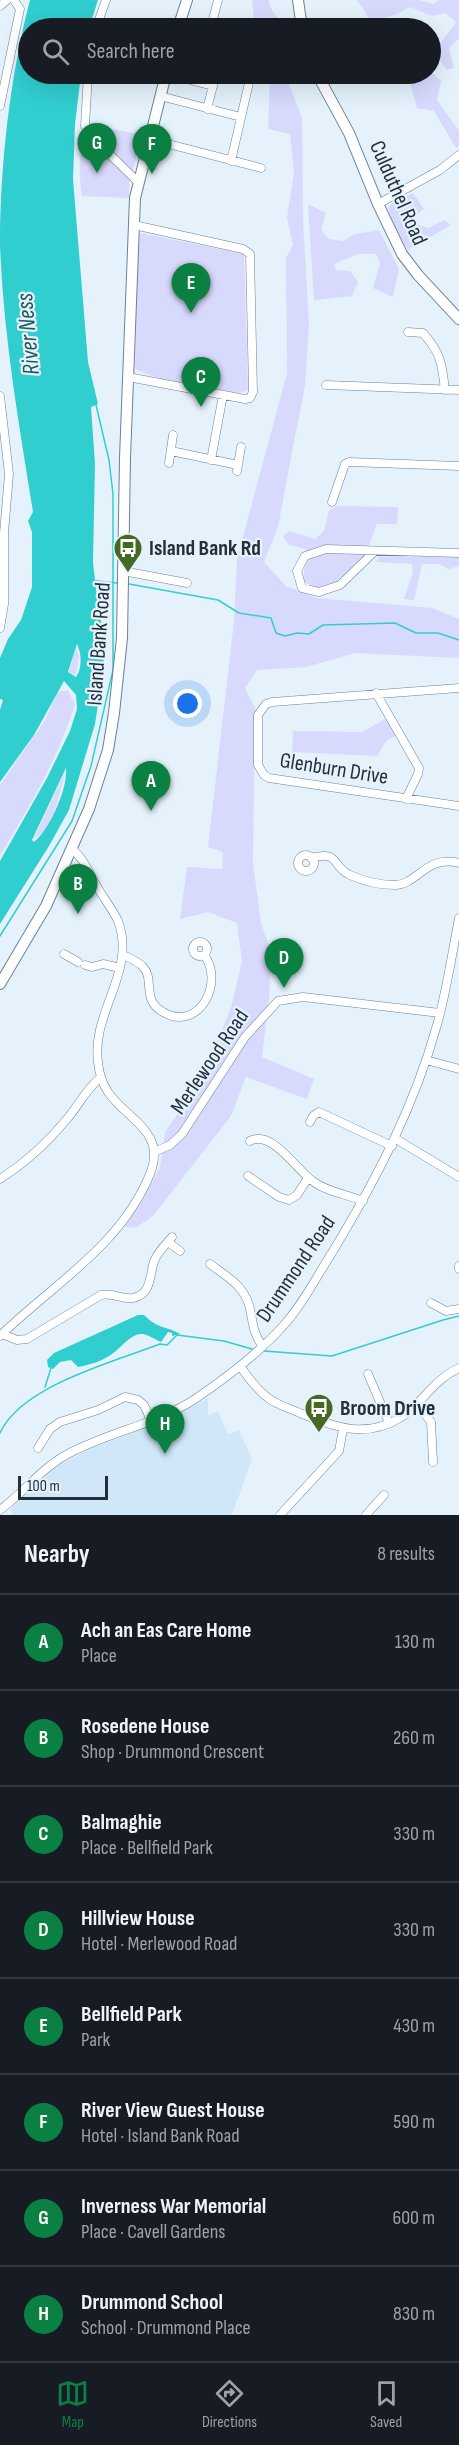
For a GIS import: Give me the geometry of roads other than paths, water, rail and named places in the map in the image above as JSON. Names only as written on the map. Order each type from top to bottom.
[{"type":"main road","points":[[181,18],[187,0]]},
{"type":"main road","points":[[298,0],[301,18]]},
{"type":"main road","name":"Island Bank Road","points":[[0,984],[35,928],[72,849],[89,809],[108,750],[122,638],[128,377],[137,181],[163,84]]},
{"type":"main road","name":"Culduthel Road","points":[[323,84],[350,133],[378,204],[402,254],[418,275],[458,317]]},
{"type":"street","points":[[0,6],[8,0]]},
{"type":"street","points":[[14,0],[20,9],[18,18]]},
{"type":"street","points":[[100,18],[106,0]]},
{"type":"street","points":[[213,18],[218,0]]},
{"type":"street","points":[[0,106],[18,19]]},
{"type":"street","points":[[87,84],[85,126],[92,137],[137,181]]},
{"type":"street","points":[[205,84],[213,86],[207,109]]},
{"type":"street","points":[[231,161],[249,84]]},
{"type":"street","points":[[159,96],[241,117]]},
{"type":"street","points":[[149,139],[261,168]]},
{"type":"street","points":[[378,204],[440,170],[459,155]]},
{"type":"street","points":[[128,377],[245,399],[250,398],[253,392],[250,254],[243,249],[134,225]]},
{"type":"street","points":[[408,332],[423,333],[434,346],[441,358],[445,390]]},
{"type":"street","points":[[326,385],[459,390]]},
{"type":"street","points":[[211,460],[223,395]]},
{"type":"street","points":[[0,396],[9,474],[4,533],[4,604],[0,628]]},
{"type":"street","points":[[169,463],[173,435]]},
{"type":"street","points":[[171,452],[237,468],[241,447]]},
{"type":"street","points":[[332,502],[345,464],[349,462],[459,466]]},
{"type":"street","points":[[375,551],[340,585],[319,592],[302,588],[297,571],[305,556],[326,549],[459,553]]},
{"type":"street","points":[[123,579],[187,584]]},
{"type":"street","name":"Glenburn Drive","points":[[459,688],[376,693],[266,704],[258,715],[258,765],[264,775],[269,778],[459,806]]},
{"type":"street","name":"Glenburn Drive","points":[[376,693],[419,768],[406,799]]},
{"type":"street","points":[[1,1335],[86,1263],[116,1231],[150,1174],[154,1152],[149,1136],[141,1123],[108,1093],[100,1078],[97,1060],[99,1029],[120,968],[123,955],[122,942],[117,920],[81,857],[72,849]]},
{"type":"street","points":[[311,858],[325,854],[347,874],[370,882],[398,885],[433,864],[452,861],[459,863]]},
{"type":"street","name":"Drummond Road","points":[[0,1510],[54,1462],[68,1454],[152,1422],[195,1399],[240,1366],[283,1326],[297,1308],[363,1201],[394,1143],[426,1060],[440,1013],[459,918]]},
{"type":"street","points":[[64,954],[92,967],[103,964],[120,968]]},
{"type":"street","points":[[123,955],[144,967],[148,994],[157,1008],[172,1016],[182,1017],[199,1010],[209,995],[210,964],[204,954]]},
{"type":"street","name":"Merlewood Road","points":[[154,1152],[170,1144],[182,1134],[245,1037],[272,1006],[285,999],[303,997],[440,1013]]},
{"type":"street","points":[[426,1060],[459,1069]]},
{"type":"street","points":[[0,1179],[42,1145],[76,1108],[88,1089],[100,1078]]},
{"type":"street","points":[[310,1122],[315,1113],[319,1113],[394,1143],[459,1177]]},
{"type":"street","points":[[250,1141],[261,1138],[272,1142],[308,1178],[329,1191],[363,1201]]},
{"type":"street","points":[[247,1176],[279,1197],[289,1200],[297,1194],[308,1178]]},
{"type":"street","points":[[1,1335],[17,1340],[27,1339],[101,1295],[108,1293],[133,1298],[140,1295],[149,1285],[155,1260],[170,1239],[180,1251]]},
{"type":"street","points":[[212,1269],[242,1290],[250,1308],[254,1329],[262,1346]]},
{"type":"street","points":[[431,1303],[446,1311],[459,1309]]},
{"type":"street","points":[[240,1366],[259,1391],[272,1401],[343,1429],[367,1430],[399,1418],[417,1404],[438,1381],[459,1368]]},
{"type":"street","points":[[368,1374],[389,1423]]},
{"type":"street","points":[[38,1448],[60,1422],[98,1410],[125,1397],[138,1400],[144,1405],[152,1422]]},
{"type":"street","points":[[417,1404],[431,1422],[431,1456]]},
{"type":"street","points":[[280,1515],[339,1451],[343,1429]]},
{"type":"street","points":[[37,1430],[46,1436]]},
{"type":"street","points":[[366,1515],[382,1499]]},
{"type":"water","points":[[30,0],[98,0],[92,18],[26,18]]},
{"type":"water","name":"River Ness","points":[[18,54],[18,84],[80,84],[75,124],[73,179],[88,362],[98,404],[91,407],[95,464],[93,562],[95,580],[105,583],[95,583],[101,621],[104,667],[95,724],[69,810],[0,924],[0,861],[47,778],[70,731],[77,709],[76,695],[64,681],[34,735],[0,782],[0,710],[3,700],[0,699],[0,658],[8,639],[21,620],[32,587],[32,532],[28,521],[33,512],[8,345],[0,244],[4,153]],"holes":[[[77,644],[81,661],[76,677],[68,672]],[[66,768],[57,808],[46,828],[34,842],[32,840]]]},
{"type":"water","points":[[138,1315],[144,1315],[154,1323],[180,1334],[172,1336],[172,1333],[168,1332],[161,1342],[139,1334],[130,1338],[112,1354],[96,1362],[78,1367],[71,1360],[60,1362],[53,1369],[48,1367],[47,1360],[54,1353]]},
{"type":"waterway","points":[[0,936],[72,821],[91,766],[113,670],[113,494],[109,460],[96,405]]},
{"type":"waterway","points":[[105,582],[118,583]]},
{"type":"waterway","points":[[129,584],[218,600],[239,613],[271,618],[276,633],[285,636],[297,633],[309,634],[323,625],[395,623],[416,633],[438,633],[459,640]]},
{"type":"waterway","points":[[264,1351],[332,1356],[459,1316]]},
{"type":"waterway","points":[[0,1433],[11,1416],[47,1389],[118,1359],[160,1344],[167,1345],[177,1335],[224,1341],[252,1349]]},
{"type":"waterway","points":[[45,1387],[51,1368]]},
{"type":"place","name":"Inverness War Memorial","points":[[97,173]]},
{"type":"place","name":"River View Guest House","points":[[152,174]]},
{"type":"place","name":"Bellfield Park","points":[[191,313]]},
{"type":"place","name":"Balmaghie","points":[[201,407]]},
{"type":"place","name":"Island Bank Rd","points":[[128,574]]},
{"type":"place","name":"Ach an Eas Care Home","points":[[151,811]]},
{"type":"place","name":"Rosedene House","points":[[78,914]]},
{"type":"place","name":"Hillview House","points":[[284,988]]},
{"type":"place","name":"Broom Drive","points":[[319,1434]]},
{"type":"place","name":"Drummond School","points":[[165,1454]]}]
